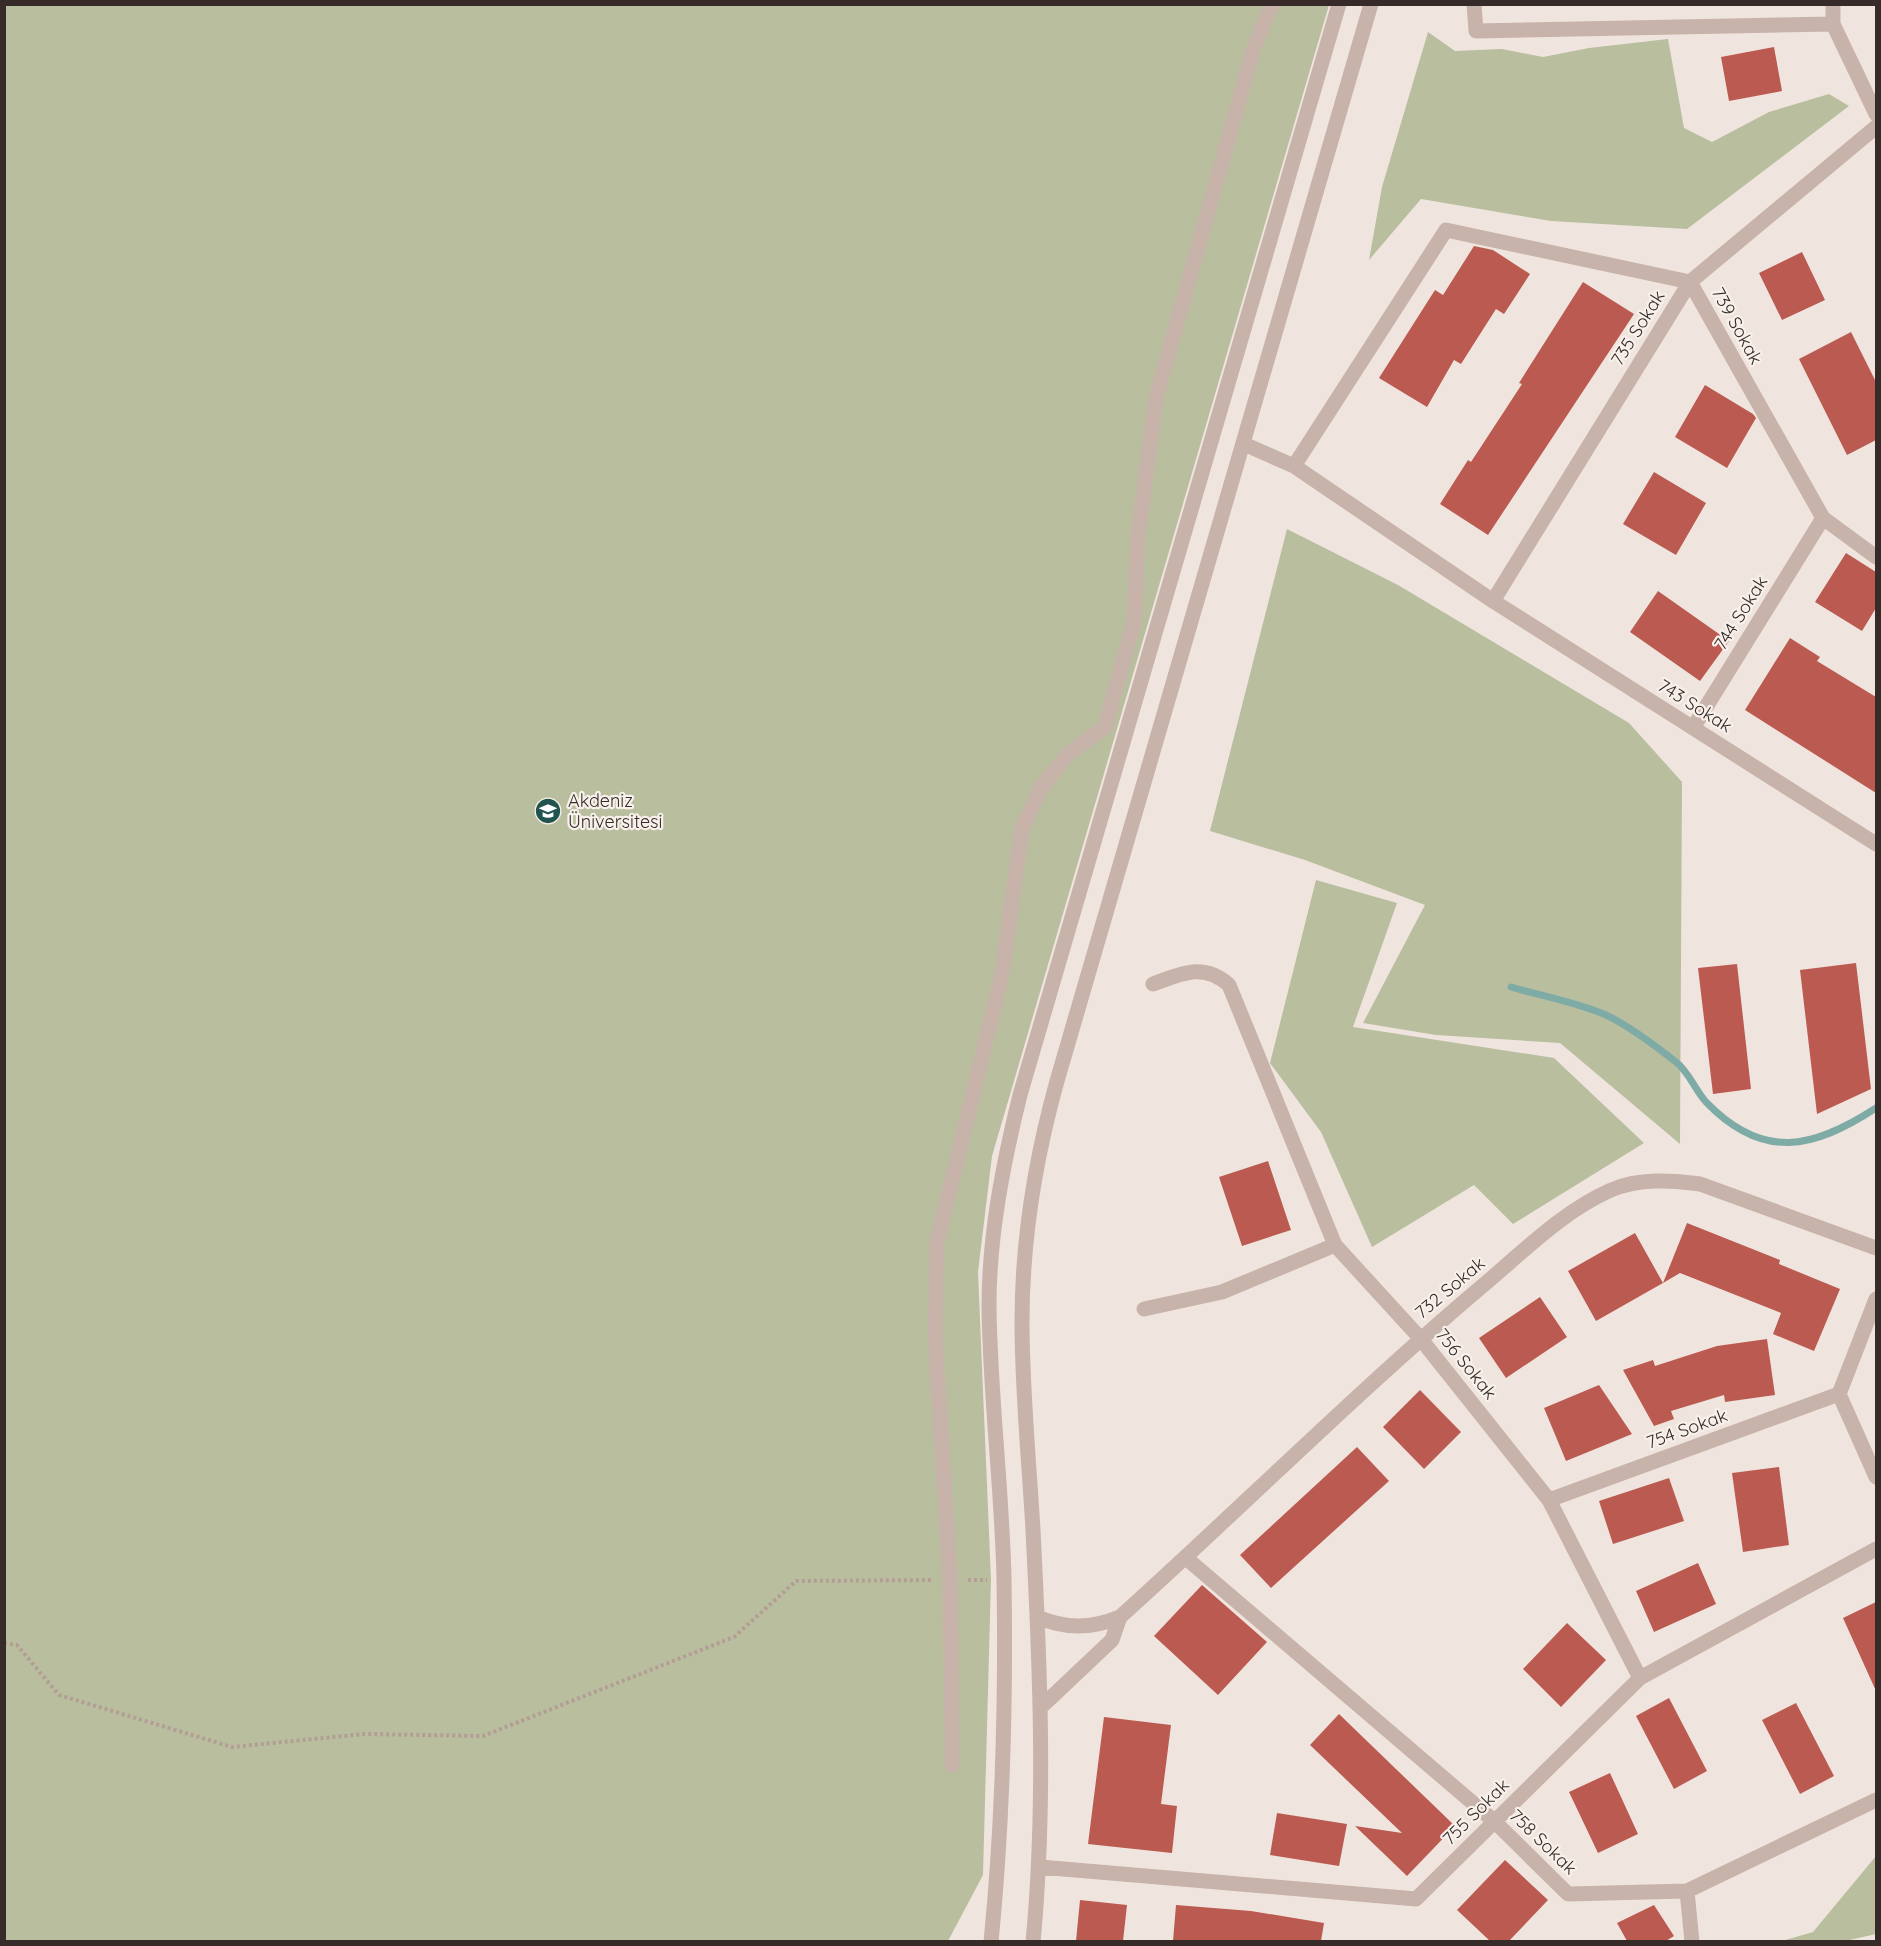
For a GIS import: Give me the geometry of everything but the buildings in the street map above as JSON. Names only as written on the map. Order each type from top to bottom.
[{"type":"street","points":[[952,1765],[950,1580],[935,1333],[937,1242],[1002,974],[1022,828],[1042,786],[1068,754],[1105,727],[1134,622],[1139,524],[1156,398],[1253,51],[1272,4]]},
{"type":"street","points":[[992,1941],[1001,1820],[1005,1664],[1004,1577],[989,1306],[997,1209],[1006,1151],[1036,1038],[1339,4]]},
{"type":"street","points":[[1033,1941],[1040,1866],[1040,1708],[1022,1324],[1027,1229],[1034,1179],[1057,1081],[1371,4]]},
{"type":"street","points":[[1474,4],[1476,31],[1833,24]]},
{"type":"street","points":[[1833,4],[1833,24],[1876,114]]},
{"type":"street","name":"735 Sokak","points":[[1493,601],[1690,282],[1876,127]]},
{"type":"street","name":"739 Sokak","points":[[1294,466],[1446,230],[1690,282],[1823,518],[1876,557]]},
{"type":"street","name":"743 Sokak","points":[[1244,444],[1294,466],[1493,601],[1876,844]]},
{"type":"street","name":"744 Sokak","points":[[1693,728],[1823,518]]},
{"type":"street","name":"756 Sokak","points":[[1153,984],[1191,971],[1201,970],[1221,978],[1229,985],[1335,1245],[1420,1338],[1549,1500],[1640,1678]]},
{"type":"street","name":"732 Sokak","points":[[1037,1617],[1064,1626],[1078,1627],[1107,1623],[1120,1617],[1420,1338],[1578,1207],[1613,1189],[1642,1182],[1672,1180],[1700,1184],[1876,1248]]},
{"type":"street","points":[[1144,1309],[1222,1292],[1335,1245]]},
{"type":"street","points":[[1876,1299],[1839,1394],[1876,1477]]},
{"type":"street","name":"754 Sokak","points":[[1549,1500],[1839,1394]]},
{"type":"street","name":"755 Sokak","points":[[1040,1866],[1416,1899],[1640,1678],[1876,1549]]},
{"type":"street","name":"758 Sokak","points":[[1186,1558],[1494,1821],[1568,1894],[1687,1891],[1876,1800]]},
{"type":"street","name":"732 Sokak","points":[[1040,1708],[1112,1640],[1120,1617]]},
{"type":"street","points":[[1687,1891],[1692,1941]]},
{"type":"path","points":[[4,1643],[17,1645],[58,1695],[232,1747],[364,1734],[483,1736],[734,1637],[796,1581],[991,1580]]},
{"type":"green space","name":"Akdeniz Üniversitesi","points":[[5,5],[1329,5],[992,1156],[978,1272],[991,1580],[983,1875],[948,1941],[5,1942]]},
{"type":"green space","points":[[1428,32],[1455,51],[1502,49],[1543,57],[1589,48],[1668,39],[1684,128],[1712,142],[1769,112],[1829,94],[1849,106],[1687,229],[1551,221],[1421,199],[1369,260],[1382,187]]},
{"type":"green space","points":[[1287,529],[1398,585],[1629,723],[1682,782],[1680,1144],[1560,1043],[1436,1035],[1363,1023],[1425,905],[1305,860],[1210,831]]},
{"type":"green space","points":[[1316,880],[1397,903],[1353,1027],[1554,1058],[1644,1143],[1513,1224],[1474,1185],[1372,1247],[1321,1132],[1270,1063]]},
{"type":"green space","points":[[1876,1856],[1876,1934],[1845,1941],[1782,1941],[1813,1932]]},
{"type":"waterway","points":[[1511,987],[1585,1007],[1625,1025],[1681,1066],[1706,1102],[1727,1121],[1748,1134],[1768,1141],[1810,1140],[1831,1133],[1876,1108]]},
{"type":"place","name":"Akdeniz Üniversitesi","points":[[548,811]]}]
